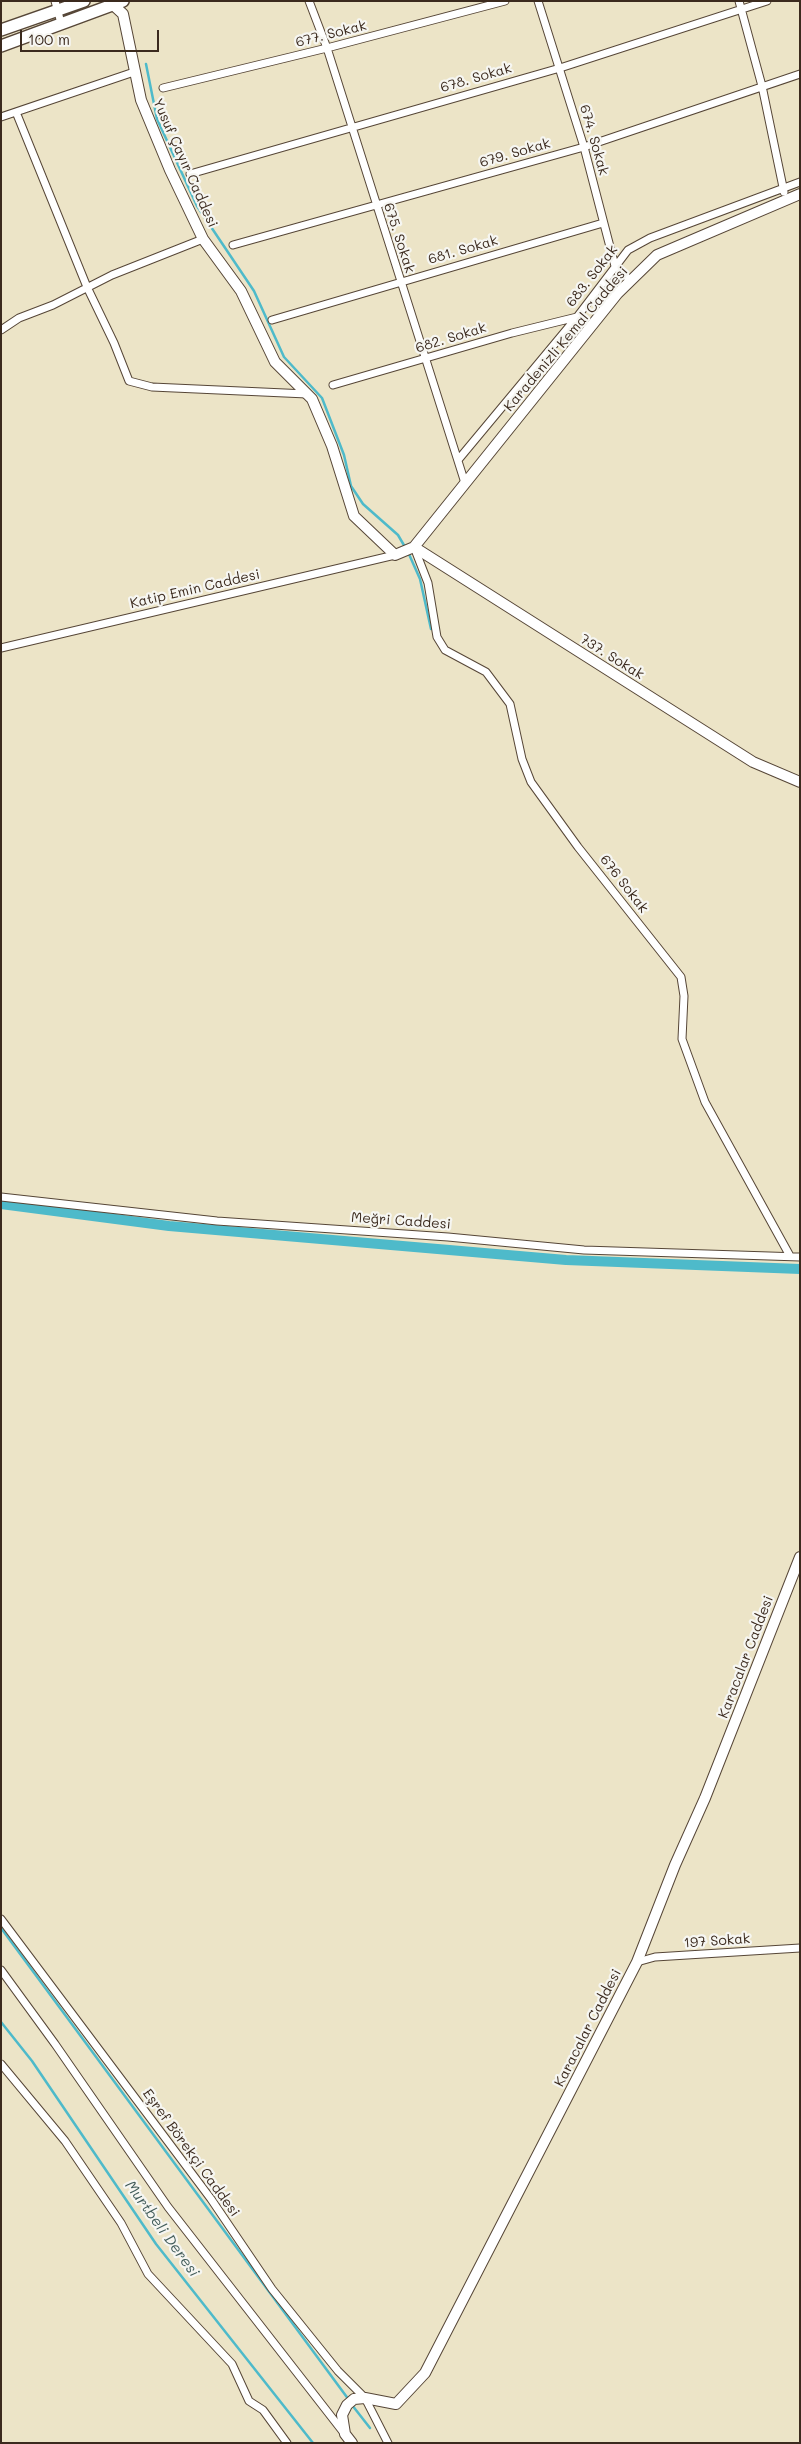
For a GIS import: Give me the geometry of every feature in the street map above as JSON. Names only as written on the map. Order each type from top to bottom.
[{"type":"main road","points":[[1,30],[56,6],[84,1]]},
{"type":"main road","points":[[1,46],[114,2]]},
{"type":"street","name":"675. Sokak","points":[[309,1],[327,48],[375,205],[465,483]]},
{"type":"street","name":"677. Sokak","points":[[163,88],[327,48],[505,1]]},
{"type":"street","name":"674. Sokak","points":[[538,1],[584,147],[615,266],[630,281]]},
{"type":"street","points":[[739,1],[762,86],[786,200]]},
{"type":"street","name":"678. Sokak","points":[[190,174],[560,68],[767,1]]},
{"type":"street","name":"Yusuf Çayır Caddesi","points":[[114,2],[123,14],[141,100],[159,146],[203,239],[241,291],[275,362],[312,399],[332,446],[354,516],[406,550]]},
{"type":"street","points":[[56,6],[61,23]]},
{"type":"street","points":[[1,117],[134,72]]},
{"type":"street","name":"679. Sokak","points":[[233,245],[584,147],[800,74]]},
{"type":"street","points":[[16,112],[87,286],[114,343],[129,381],[136,385],[152,387],[307,394]]},
{"type":"street","name":"683. Sokak","points":[[458,460],[577,317],[628,250],[650,238],[800,182]]},
{"type":"street","name":"Karadenizli Kemal Caddesi","points":[[406,550],[465,483],[617,294],[657,255],[800,194]]},
{"type":"street","name":"681. Sokak","points":[[272,320],[603,223]]},
{"type":"street","points":[[1,330],[19,318],[53,305],[87,286],[203,239]]},
{"type":"street","name":"682. Sokak","points":[[333,385],[512,333],[577,317]]},
{"type":"street","name":"Katip Emin Caddesi","points":[[1,648],[406,550]]},
{"type":"street","name":"737. Sokak","points":[[406,550],[753,762],[800,782]]},
{"type":"street","name":"676 Sokak","points":[[406,550],[428,583],[437,637],[445,650],[486,672],[510,704],[522,758],[531,782],[578,846],[682,977],[684,996],[682,1039],[705,1102],[790,1256]]},
{"type":"street","name":"Meğri Caddesi","points":[[1,1197],[216,1221],[448,1237],[584,1250],[800,1257]]},
{"type":"street","name":"Karacalar Caddesi","points":[[348,2439],[342,2415],[350,2402],[365,2398],[396,2404],[425,2373],[637,1962],[675,1866],[712,1781],[800,1557]]},
{"type":"street","name":"Eşref Börekçi Caddesi","points":[[1,1919],[211,2199],[272,2289],[338,2371],[365,2398],[388,2443]]},
{"type":"street","name":"197 Sokak","points":[[637,1962],[656,1957],[800,1948]]},
{"type":"street","points":[[1,1970],[56,2044],[168,2207],[348,2439]]},
{"type":"street","points":[[1,2064],[65,2141],[121,2223],[148,2274],[232,2364],[249,2401],[263,2410],[287,2443]]},
{"type":"waterway","points":[[146,64],[157,119],[197,206],[254,291],[284,357],[322,398],[344,455],[351,486],[363,504],[398,535],[405,547]]},
{"type":"waterway","points":[[408,552],[420,579],[431,629]]},
{"type":"waterway","points":[[1,1204],[169,1226],[566,1260],[800,1269]]},
{"type":"waterway","points":[[1,1928],[349,2400]]},
{"type":"waterway","name":"Murtbeli Deresi","points":[[1,2022],[32,2061],[156,2244],[313,2443]]},
{"type":"waterway","points":[[352,2405],[370,2428]]}]
